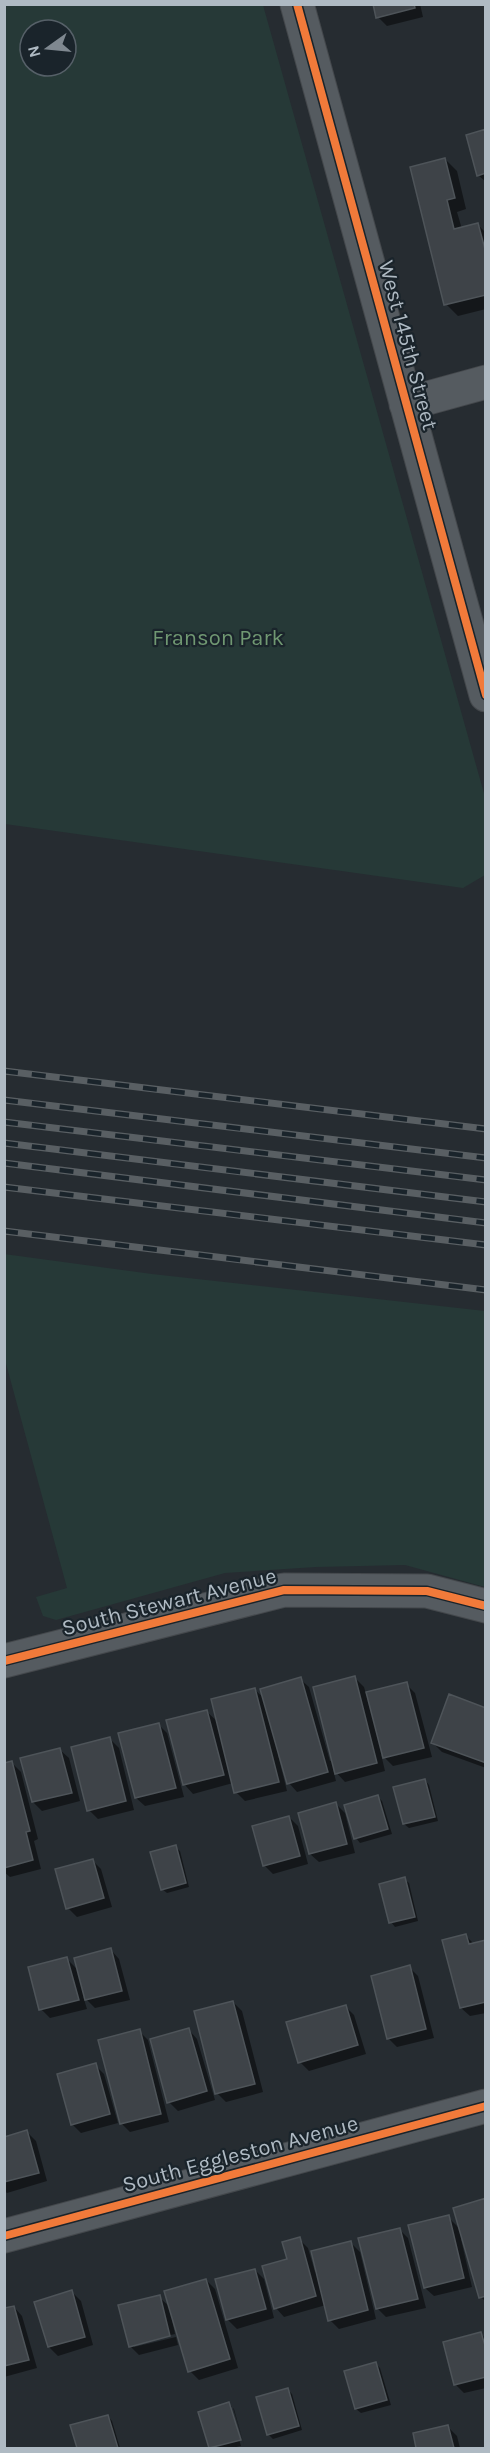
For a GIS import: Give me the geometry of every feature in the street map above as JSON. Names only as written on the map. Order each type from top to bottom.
[{"type":"street","name":"West 145th Street","points":[[297,4],[486,695]]},
{"type":"street","points":[[406,404],[486,382]]},
{"type":"street","name":"South Stewart Avenue","points":[[4,1661],[284,1590],[427,1591],[486,1606]]},
{"type":"street","name":"South Eggleston Avenue","points":[[4,2236],[486,2106]]},
{"type":"green space","name":"Franson Park","points":[[5,4],[263,5],[485,797],[485,875],[463,888],[5,824]]},
{"type":"green space","points":[[4,1254],[152,1274],[485,1311],[485,1587],[405,1565],[316,1567],[225,1573],[56,1620],[43,1616],[36,1597],[67,1588],[5,1360]]},
{"type":"building","points":[[373,4],[414,4],[415,8],[376,18]]},
{"type":"building","points":[[486,129],[486,173],[477,176],[466,135]]},
{"type":"building","points":[[445,158],[455,198],[447,200],[454,229],[478,223],[486,253],[486,295],[444,305],[410,167]]},
{"type":"building","points":[[355,1676],[377,1763],[335,1774],[313,1687]]},
{"type":"building","points":[[301,1677],[328,1772],[287,1784],[260,1689]]},
{"type":"building","points":[[407,1682],[424,1748],[383,1758],[366,1692]]},
{"type":"building","points":[[255,1688],[279,1782],[234,1793],[211,1699]]},
{"type":"building","points":[[449,1694],[486,1708],[486,1763],[431,1743]]},
{"type":"building","points":[[207,1710],[224,1775],[183,1785],[166,1720]]},
{"type":"building","points":[[159,1723],[176,1788],[135,1798],[118,1733]]},
{"type":"building","points":[[110,1737],[126,1801],[87,1811],[71,1747]]},
{"type":"building","points":[[60,1748],[72,1793],[32,1802],[20,1758]]},
{"type":"building","points":[[12,1761],[30,1831],[26,1832],[33,1860],[4,1868],[4,1763]]},
{"type":"building","points":[[425,1779],[435,1817],[403,1824],[393,1787]]},
{"type":"building","points":[[378,1795],[388,1829],[354,1839],[344,1805]]},
{"type":"building","points":[[336,1802],[347,1844],[309,1854],[298,1813]]},
{"type":"building","points":[[289,1816],[300,1856],[263,1866],[252,1826]]},
{"type":"building","points":[[176,1845],[186,1883],[161,1890],[150,1852]]},
{"type":"building","points":[[93,1859],[104,1898],[66,1909],[55,1869]]},
{"type":"building","points":[[405,1877],[415,1917],[389,1923],[379,1884]]},
{"type":"building","points":[[466,1934],[469,1944],[486,1940],[486,2002],[460,2008],[442,1940]]},
{"type":"building","points":[[111,1948],[122,1991],[85,2000],[74,1958]]},
{"type":"building","points":[[67,1957],[79,2000],[39,2010],[28,1967]]},
{"type":"building","points":[[410,1965],[426,2029],[387,2039],[371,1976]]},
{"type":"building","points":[[233,2001],[255,2084],[215,2094],[194,2011]]},
{"type":"building","points":[[346,2005],[358,2045],[298,2063],[286,2022]]},
{"type":"building","points":[[189,2028],[207,2091],[167,2103],[150,2039]]},
{"type":"building","points":[[140,2029],[161,2114],[120,2124],[98,2040]]},
{"type":"building","points":[[96,2063],[110,2114],[71,2125],[57,2074]]},
{"type":"building","points":[[27,2130],[39,2173],[4,2182],[4,2137]]},
{"type":"building","points":[[486,2198],[486,2296],[479,2298],[453,2208]]},
{"type":"building","points":[[449,2215],[464,2278],[424,2288],[408,2225]]},
{"type":"building","points":[[400,2228],[418,2299],[376,2309],[358,2238]]},
{"type":"building","points":[[300,2237],[316,2296],[274,2309],[262,2266],[287,2259],[282,2242]]},
{"type":"building","points":[[351,2241],[368,2310],[328,2321],[311,2251]]},
{"type":"building","points":[[255,2269],[266,2309],[226,2320],[215,2279]]},
{"type":"building","points":[[206,2279],[230,2359],[188,2372],[164,2291]]},
{"type":"building","points":[[72,2290],[85,2337],[48,2347],[34,2302]]},
{"type":"building","points":[[160,2295],[170,2336],[129,2347],[118,2305]]},
{"type":"building","points":[[14,2306],[29,2360],[4,2366],[4,2308]]},
{"type":"building","points":[[481,2332],[486,2349],[486,2377],[454,2385],[443,2342]]},
{"type":"building","points":[[376,2362],[387,2400],[355,2409],[344,2371]]},
{"type":"building","points":[[288,2388],[299,2426],[267,2435],[256,2397]]},
{"type":"building","points":[[229,2402],[241,2440],[209,2448],[198,2412]]},
{"type":"building","points":[[108,2415],[118,2448],[77,2448],[70,2425]]},
{"type":"building","points":[[448,2425],[454,2448],[416,2448],[413,2433]]},
{"type":"railway","points":[[4,1071],[486,1129]]},
{"type":"railway","points":[[4,1100],[486,1158]]},
{"type":"railway","points":[[4,1122],[486,1180]]},
{"type":"railway","points":[[4,1143],[486,1202]]},
{"type":"railway","points":[[4,1163],[486,1223]]},
{"type":"railway","points":[[4,1187],[486,1245]]},
{"type":"railway","points":[[4,1231],[486,1290]]},
{"type":"cycle path","points":[[297,4],[486,695]]},
{"type":"cycle path","points":[[4,1661],[284,1590],[427,1591],[486,1606]]},
{"type":"cycle path","points":[[4,2236],[486,2106]]}]
